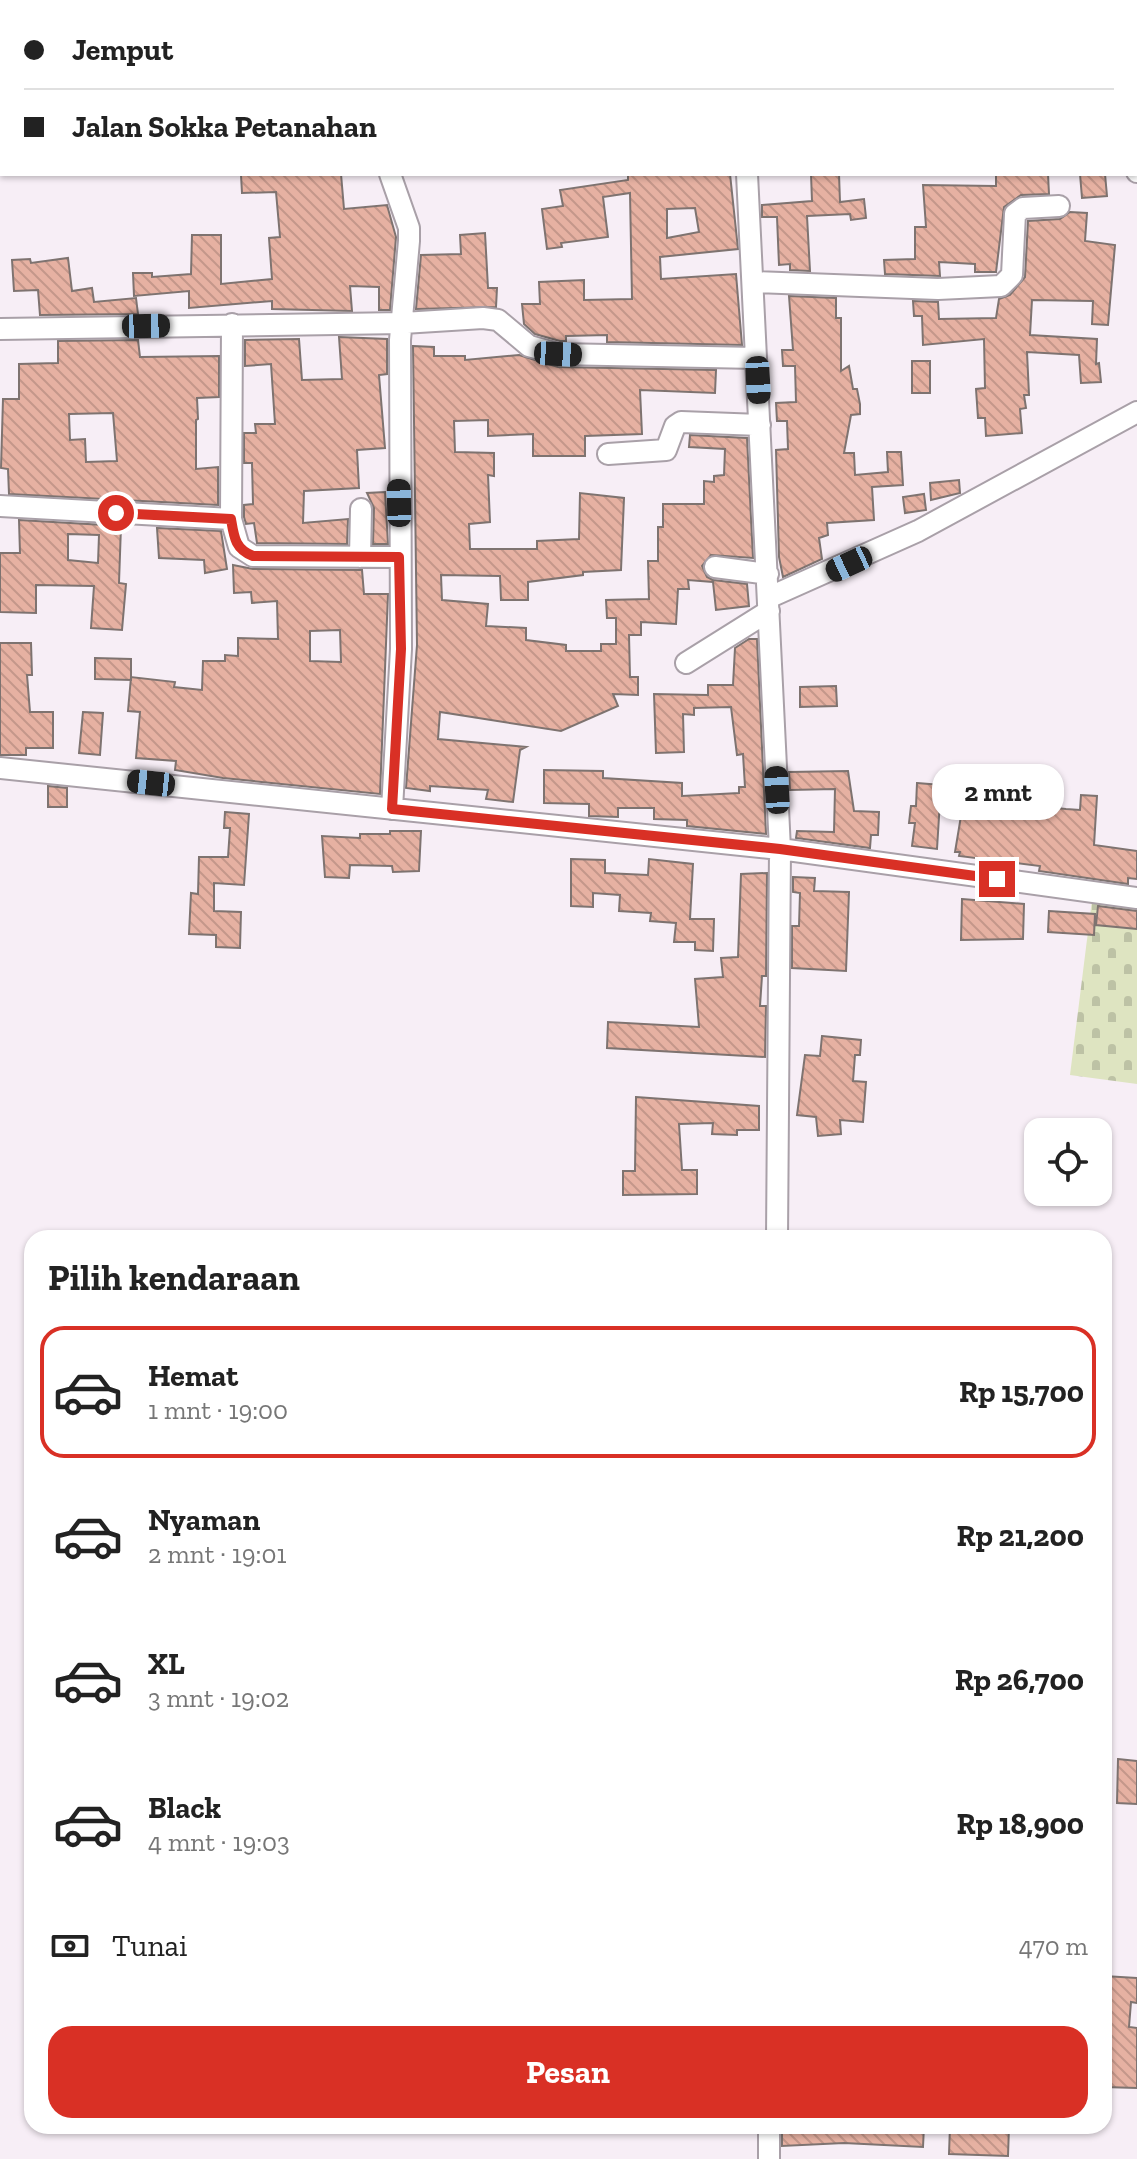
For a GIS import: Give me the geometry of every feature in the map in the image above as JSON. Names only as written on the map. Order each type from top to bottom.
[{"type":"street","points":[[391,176],[409,228],[403,323],[399,557],[401,649],[392,809]]},
{"type":"street","points":[[747,176],[780,849],[777,1230]]},
{"type":"street","points":[[753,282],[938,289],[1001,286],[1012,275],[1015,214],[1023,208],[1059,206]]},
{"type":"street","points":[[0,329],[403,323],[491,318],[503,323],[523,343],[558,354],[756,358]]},
{"type":"street","points":[[232,324],[231,519],[236,543],[242,552],[253,556],[399,557]]},
{"type":"street","points":[[686,663],[770,604],[918,531],[1137,412]]},
{"type":"street","points":[[608,454],[666,450],[675,426],[681,422],[760,425]]},
{"type":"street","points":[[0,506],[231,519]]},
{"type":"street","points":[[360,557],[361,509]]},
{"type":"street","points":[[715,567],[768,574]]},
{"type":"street","points":[[0,768],[780,849],[1137,898]]},
{"type":"street","points":[[769,2134],[769,2159]]},
{"type":"green space","points":[[1092,900],[1137,906],[1137,1084],[1070,1075]]},
{"type":"building","points":[[241,176],[341,176],[344,209],[387,205],[396,237],[390,310],[379,310],[379,287],[350,286],[352,311],[272,309],[272,301],[189,308],[189,291],[134,296],[133,273],[152,273],[152,277],[191,274],[192,235],[221,235],[221,284],[272,279],[269,238],[280,237],[276,192],[242,193]]},
{"type":"building","points":[[628,176],[730,176],[738,249],[660,257],[661,279],[736,274],[742,345],[607,342],[607,335],[566,336],[566,341],[560,341],[535,334],[524,324],[522,304],[540,304],[539,282],[584,280],[584,300],[632,299],[630,193],[603,197],[608,237],[561,243],[562,247],[547,249],[542,209],[563,206],[560,190],[628,180]],"holes":[[[695,208],[699,232],[667,238],[667,209]]]},
{"type":"building","points":[[811,176],[839,176],[840,202],[864,199],[866,218],[851,220],[850,214],[807,216],[810,271],[790,270],[790,264],[779,265],[777,217],[762,217],[762,205],[812,201]]},
{"type":"building","points":[[996,176],[1048,176],[1049,194],[1021,195],[1004,207],[996,272],[975,272],[975,264],[939,262],[940,276],[885,274],[884,260],[915,259],[915,227],[926,227],[923,185],[996,186]]},
{"type":"building","points":[[1080,176],[1105,176],[1107,196],[1082,198]]},
{"type":"building","points":[[1070,212],[1087,213],[1085,241],[1115,245],[1108,325],[1092,324],[1093,301],[1032,300],[1030,335],[1097,339],[1096,364],[1099,363],[1101,382],[1081,383],[1079,355],[1027,352],[1029,395],[1024,395],[1026,408],[1020,409],[1022,433],[986,436],[985,418],[978,418],[976,389],[985,388],[984,339],[923,345],[922,316],[914,316],[913,301],[938,302],[939,319],[996,318],[999,299],[1010,295],[1025,277],[1028,221],[1060,219]]},
{"type":"building","points":[[485,233],[488,288],[497,288],[496,307],[416,309],[421,255],[461,254],[460,235]]},
{"type":"building","points":[[68,258],[72,291],[92,288],[94,302],[136,298],[138,314],[40,315],[38,290],[14,291],[12,260],[30,259],[31,263]]},
{"type":"building","points":[[789,296],[836,298],[836,318],[841,318],[841,371],[849,366],[853,389],[857,389],[860,404],[860,414],[851,415],[844,453],[854,453],[855,475],[888,472],[887,452],[901,452],[903,485],[872,487],[874,520],[827,523],[828,535],[819,538],[822,559],[783,577],[779,557],[776,450],[788,449],[787,421],[777,421],[776,403],[796,402],[795,366],[783,366],[782,350],[793,350]]},
{"type":"building","points":[[339,337],[387,339],[387,374],[379,375],[385,448],[357,450],[359,488],[304,491],[303,523],[348,519],[347,544],[257,543],[254,523],[246,524],[244,517],[244,505],[253,504],[252,463],[244,463],[244,433],[256,433],[255,424],[275,424],[271,364],[245,366],[245,340],[299,339],[302,380],[342,379]]},
{"type":"building","points":[[138,340],[140,357],[219,356],[219,397],[197,398],[196,420],[196,469],[218,467],[218,505],[9,494],[8,469],[1,468],[3,399],[19,399],[19,364],[58,363],[58,341]],"holes":[[[113,413],[117,461],[86,462],[85,439],[70,440],[69,414]]]},
{"type":"building","points":[[413,346],[434,347],[434,356],[465,356],[465,360],[519,355],[558,367],[716,370],[715,393],[640,390],[642,434],[585,436],[585,456],[533,456],[533,434],[488,436],[488,420],[454,421],[455,452],[494,453],[494,476],[488,475],[490,522],[469,524],[470,549],[537,549],[537,541],[579,539],[580,493],[624,498],[621,570],[583,572],[583,575],[528,582],[528,600],[501,600],[500,576],[441,575],[442,600],[488,604],[486,626],[526,628],[526,640],[566,645],[566,651],[601,651],[601,644],[616,644],[616,618],[607,618],[606,600],[649,599],[648,561],[658,561],[658,527],[663,527],[663,504],[704,504],[704,481],[714,482],[714,476],[724,475],[725,449],[689,447],[690,435],[747,438],[753,558],[711,555],[702,566],[707,577],[713,580],[747,584],[749,606],[716,610],[713,582],[688,580],[689,589],[678,589],[676,624],[641,622],[641,635],[629,635],[630,677],[638,677],[638,695],[613,694],[618,706],[561,731],[440,712],[438,739],[526,747],[520,750],[513,802],[486,799],[488,790],[430,786],[430,791],[406,788],[417,645]]},
{"type":"building","points":[[912,361],[930,361],[930,393],[912,393]]},
{"type":"building","points":[[959,480],[960,493],[931,500],[930,483]]},
{"type":"building","points":[[385,492],[388,544],[373,544],[374,508],[367,493]]},
{"type":"building","points":[[924,494],[926,510],[905,513],[903,497]]},
{"type":"building","points":[[19,520],[121,526],[119,583],[126,584],[122,630],[91,628],[94,586],[36,585],[36,613],[0,612],[0,553],[20,553]],"holes":[[[68,534],[99,535],[98,563],[68,560]]]},
{"type":"building","points":[[157,528],[221,531],[227,569],[205,573],[204,560],[159,558]]},
{"type":"building","points":[[233,565],[253,569],[362,570],[364,594],[388,594],[380,794],[223,778],[175,770],[176,761],[136,758],[140,712],[128,711],[131,677],[175,682],[174,687],[202,690],[203,661],[225,661],[225,655],[238,656],[238,638],[278,639],[277,601],[252,603],[251,592],[234,593]],"holes":[[[340,630],[341,662],[310,661],[310,631]]]},
{"type":"building","points":[[749,639],[757,639],[766,834],[687,826],[687,820],[654,819],[654,808],[618,808],[618,817],[589,816],[589,804],[544,803],[544,770],[603,771],[603,778],[682,783],[682,796],[739,793],[739,787],[745,787],[743,754],[737,755],[731,707],[694,708],[694,715],[683,714],[684,752],[656,753],[654,694],[708,695],[708,685],[733,685],[735,648]]},
{"type":"building","points":[[0,643],[31,643],[32,675],[27,675],[30,712],[53,712],[53,748],[26,748],[26,755],[0,755]]},
{"type":"building","points":[[95,658],[131,659],[131,680],[95,679]]},
{"type":"building","points":[[836,686],[837,706],[800,707],[800,687]]},
{"type":"building","points":[[83,712],[103,713],[100,755],[79,753]]},
{"type":"building","points":[[848,771],[854,811],[879,812],[878,835],[871,835],[870,848],[796,838],[797,831],[834,832],[835,789],[790,790],[789,772]]},
{"type":"building","points":[[917,783],[941,785],[937,849],[912,846],[915,823],[909,823],[911,806],[916,806]]},
{"type":"building","points":[[48,786],[67,788],[67,807],[48,807]]},
{"type":"building","points":[[966,786],[990,790],[989,796],[1017,801],[1017,804],[1066,809],[1080,810],[1081,795],[1097,796],[1094,845],[1137,851],[1137,879],[1128,878],[1128,884],[1039,871],[1040,866],[959,856],[960,852],[955,852]]},
{"type":"building","points":[[225,812],[249,814],[244,885],[214,883],[214,911],[241,912],[240,948],[216,947],[216,935],[189,934],[191,893],[198,894],[199,857],[228,857],[230,828],[224,828]]},
{"type":"building","points":[[390,831],[421,831],[419,871],[393,872],[392,866],[350,865],[349,878],[325,877],[322,836],[360,838],[360,834],[390,834]]},
{"type":"building","points":[[571,859],[605,860],[605,873],[648,875],[649,859],[693,864],[690,919],[714,919],[713,951],[695,950],[695,942],[674,942],[676,923],[650,921],[651,913],[619,911],[620,895],[593,893],[593,907],[571,906]]},
{"type":"building","points":[[767,873],[766,976],[762,976],[760,1006],[766,1006],[765,1057],[607,1048],[608,1022],[699,1027],[695,979],[723,977],[721,958],[738,957],[741,874]]},
{"type":"building","points":[[793,877],[815,878],[814,891],[849,892],[846,971],[792,968],[792,926],[799,926],[800,893],[793,892]]},
{"type":"building","points":[[962,899],[1024,904],[1023,939],[961,940]]},
{"type":"building","points":[[1098,906],[1137,911],[1137,929],[1096,925]]},
{"type":"building","points":[[1049,911],[1095,914],[1094,935],[1048,932]]},
{"type":"building","points":[[822,1036],[861,1040],[860,1055],[855,1055],[853,1081],[866,1082],[863,1122],[840,1120],[841,1134],[818,1136],[816,1117],[797,1115],[805,1055],[820,1056]]},
{"type":"building","points":[[636,1097],[759,1106],[759,1130],[737,1130],[737,1135],[712,1134],[713,1123],[679,1124],[682,1170],[697,1170],[697,1194],[623,1195],[623,1171],[635,1171]]},
{"type":"building","points":[[1118,1759],[1137,1761],[1137,1804],[1117,1803]]},
{"type":"building","points":[[1112,1976],[1137,1978],[1137,2003],[1131,2002],[1129,2027],[1137,2028],[1137,2088],[1112,2087]]},
{"type":"building","points":[[782,2134],[924,2134],[923,2147],[844,2143],[782,2146]]},
{"type":"building","points":[[950,2134],[1009,2134],[1008,2156],[949,2154]]},
{"type":"route","points":[[116,513],[231,519],[236,543],[242,552],[253,556],[316,559],[399,557],[401,649],[392,809],[780,849],[997,879]]}]
